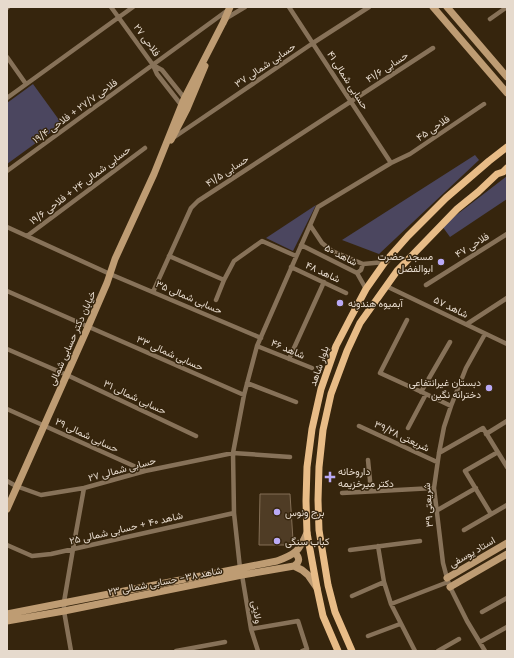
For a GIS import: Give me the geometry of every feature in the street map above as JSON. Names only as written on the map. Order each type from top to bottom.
[{"type":"main road","name":"بلوار شاهد","points":[[338,651],[323,616],[317,588],[307,533],[306,501],[307,467],[312,429],[320,396],[336,346],[366,289],[385,262],[408,236],[446,198],[489,161],[507,148]]},
{"type":"main road","name":"بلوار شاهد","points":[[352,651],[335,612],[328,585],[319,530],[319,467],[323,430],[331,394],[346,351],[360,323],[397,271],[457,209],[497,174],[503,172],[507,168]]},
{"type":"street","name":"فلاحی ۲۷","points":[[111,7],[153,65],[162,70],[185,104]]},
{"type":"street","points":[[7,98],[133,7]]},
{"type":"street","points":[[225,19],[245,7]]},
{"type":"street","name":"حسابی شمالی ۴۱","points":[[289,7],[391,163]]},
{"type":"street","name":"حسابی شمالی ۳۷","points":[[172,138],[369,7]]},
{"type":"street","points":[[433,7],[507,93]]},
{"type":"street","points":[[447,7],[507,77]]},
{"type":"street","points":[[490,18],[507,7]]},
{"type":"street","name":"خیابان دکتر حسابی شمالی","points":[[7,509],[88,327],[115,259],[230,8]]},
{"type":"street","name":"فلاحی ۲۷/۷ + فلاحی ۱۹/۴","points":[[7,171],[230,8]]},
{"type":"street","name":"حسابی ۴۱/۶","points":[[351,101],[433,48]]},
{"type":"street","points":[[7,57],[26,84]]},
{"type":"street","name":"حسابی ۴۱/۵","points":[[153,292],[191,208],[198,201],[351,101]]},
{"type":"street","name":"خیابان دکتر حسابی شمالی","points":[[154,174],[172,138],[185,104]]},
{"type":"street","name":"فلاحی ۴۵","points":[[318,207],[391,163],[410,154],[484,104]]},
{"type":"street","name":"حسابی شمالی ۲۴ + فلاحی ۱۹/۶","points":[[27,236],[145,148]]},
{"type":"street","name":"ولایتی","points":[[258,651],[251,629],[241,572],[234,513],[233,453],[244,395],[257,346],[318,207]]},
{"type":"street","name":"شاهد ۵۰","points":[[310,225],[322,243],[332,251],[363,264],[385,262]]},
{"type":"street","name":"حسابی شمالی ۳۵","points":[[7,227],[110,274],[261,338]]},
{"type":"street","name":"فلاحی ۴۷","points":[[426,285],[507,234]]},
{"type":"street","points":[[216,300],[234,261],[262,241],[296,256]]},
{"type":"street","name":"شاهد ۵۰","points":[[301,245],[357,273],[366,289]]},
{"type":"street","points":[[169,256],[224,280]]},
{"type":"street","points":[[357,273],[361,270],[363,264]]},
{"type":"street","name":"شاهد ۴۸","points":[[291,267],[346,293]]},
{"type":"street","points":[[289,359],[324,282]]},
{"type":"street","name":"شاهد ۵۷","points":[[386,286],[507,344]]},
{"type":"street","name":"حسابی شمالی ۳۳","points":[[7,291],[244,395]]},
{"type":"street","points":[[468,324],[507,298]]},
{"type":"street","points":[[406,320],[380,373],[451,406]]},
{"type":"street","name":"شریعتی ۳۹","points":[[485,334],[466,368],[444,426],[434,488],[443,563],[448,582],[467,621],[485,651]]},
{"type":"street","points":[[408,428],[423,393],[450,342]]},
{"type":"street","name":"شاهد ۴۶","points":[[257,346],[312,368]]},
{"type":"street","name":"حسابی شمالی ۳۱","points":[[7,349],[67,375],[196,436]]},
{"type":"street","points":[[247,383],[296,402]]},
{"type":"street","name":"حسابی شمالی ۲۹","points":[[7,408],[145,471]]},
{"type":"street","points":[[486,434],[507,421]]},
{"type":"street","name":"شریعتی ۳۹/۲۸","points":[[358,426],[437,462]]},
{"type":"street","points":[[439,452],[483,428],[507,468]]},
{"type":"street","points":[[491,514],[466,471],[498,452]]},
{"type":"street","name":"حسابی شمالی ۲۷","points":[[7,482],[41,495],[84,488],[145,471],[233,453],[290,457]]},
{"type":"street","points":[[368,460],[371,491]]},
{"type":"street","points":[[72,651],[64,611],[64,602],[84,488]]},
{"type":"street","points":[[342,493],[434,488]]},
{"type":"street","points":[[436,511],[476,488]]},
{"type":"street","points":[[464,530],[507,505]]},
{"type":"street","name":"شاهد ۴۰ + حسابی شمالی ۲۵","points":[[7,545],[32,556],[51,554],[234,513]]},
{"type":"street","points":[[307,533],[302,545],[295,553],[299,560],[294,566],[308,575],[317,588]]},
{"type":"street","points":[[350,550],[420,541]]},
{"type":"street","name":"استاد یوسفی","points":[[448,582],[507,543]]},
{"type":"street","points":[[378,546],[384,582],[391,604],[415,651]]},
{"type":"street","name":"شاهد ۳۸- حسابی شمالی ۲۳","points":[[7,621],[64,611],[241,572],[290,557],[295,553]]},
{"type":"street","name":"استاد یوسفی","points":[[448,582],[507,554]]},
{"type":"street","name":"شاهد ۳۸- حسابی شمالی ۲۳","points":[[7,614],[64,602],[241,572],[294,566]]},
{"type":"street","points":[[352,596],[384,582]]},
{"type":"street","points":[[391,604],[448,582]]},
{"type":"street","points":[[482,612],[507,598]]},
{"type":"street","points":[[7,608],[17,612]]},
{"type":"street","points":[[251,629],[298,621],[307,649],[302,651]]},
{"type":"street","points":[[368,636],[400,624]]},
{"type":"street","points":[[480,642],[507,627]]},
{"type":"street","points":[[438,651],[459,639]]},
{"type":"street","points":[[176,651],[225,642]]},
{"type":"street","points":[[198,651],[206,646]]},
{"type":"shaded area","points":[[33,84],[62,124],[7,164],[7,103]]},
{"type":"shaded area","points":[[475,155],[479,160],[379,254],[342,240]]},
{"type":"shaded area","points":[[507,176],[507,199],[450,237],[442,226]]},
{"type":"shaded area","points":[[316,205],[293,251],[266,238]]},
{"type":"building","name":"برج ونوس","points":[[260,494],[290,494],[293,540],[288,545],[259,545]]},
{"type":"place","name":"مسجد حضرت ابوالفضل","points":[[441,262]]},
{"type":"place","name":"آبمیوه هندونه","points":[[340,303]]},
{"type":"place","name":"دبستان غیرانتفاعی دخترانه نگین","points":[[489,388]]},
{"type":"place","name":"داروخانه دکتر میرخزیمه","points":[[330,477]]},
{"type":"place","name":"برج ونوس","points":[[277,512]]},
{"type":"place","name":"کباب سنگی","points":[[277,541]]}]
